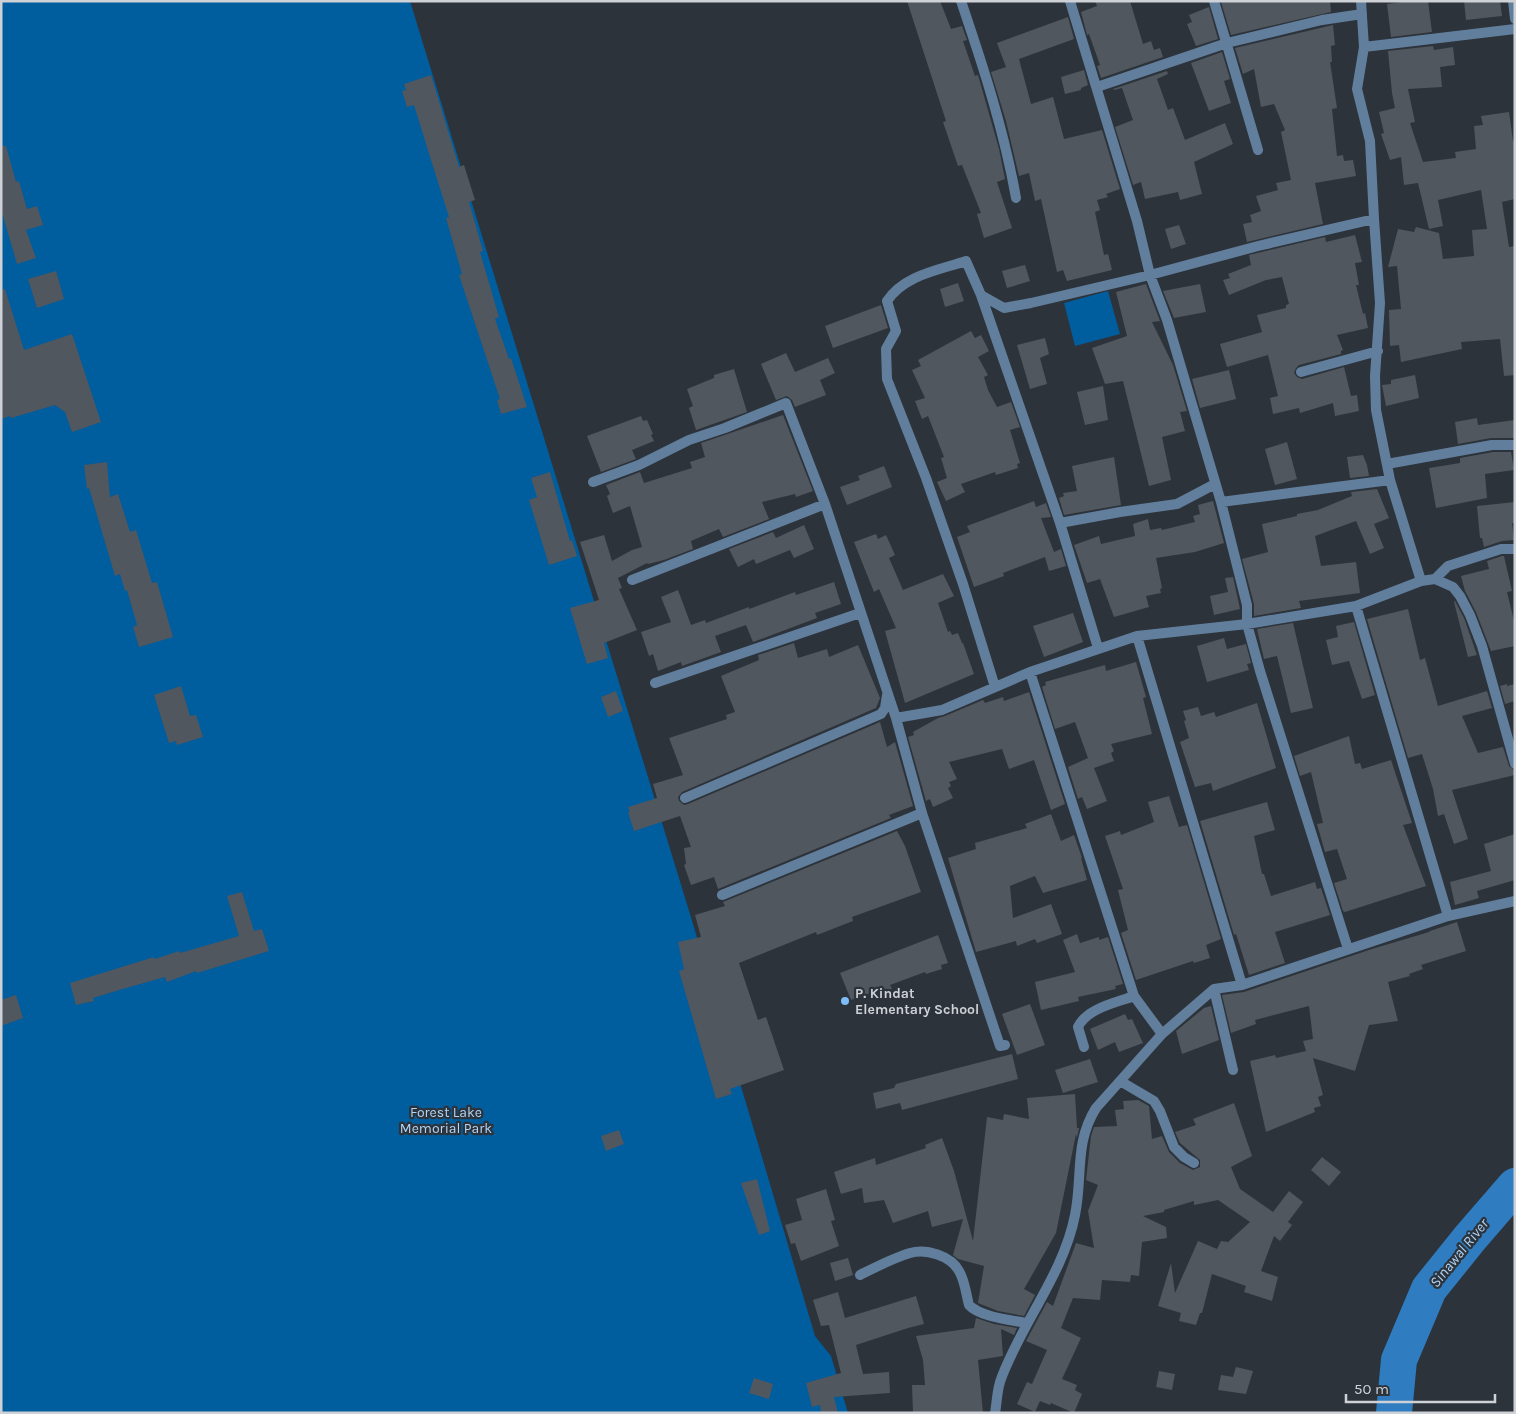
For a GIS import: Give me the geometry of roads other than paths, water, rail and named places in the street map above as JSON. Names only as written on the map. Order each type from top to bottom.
[{"type":"street","points":[[961,1],[983,65],[1008,154],[1016,198]]},
{"type":"street","points":[[1070,1],[1137,221],[1150,275],[1167,320],[1221,502],[1247,605],[1248,624],[1282,742],[1348,949]]},
{"type":"street","points":[[1214,1],[1258,150]]},
{"type":"street","points":[[1361,1],[1364,46],[1357,89],[1370,141],[1380,303],[1375,376],[1376,410],[1390,480],[1421,581]]},
{"type":"street","points":[[1513,1],[1515,19]]},
{"type":"street","points":[[1097,86],[1227,43],[1322,20],[1362,14]]},
{"type":"street","points":[[1364,46],[1515,29]]},
{"type":"street","points":[[981,295],[1004,308],[1150,275],[1258,246],[1374,219]]},
{"type":"street","points":[[995,687],[963,584],[929,486],[887,379],[886,349],[896,331],[887,300],[906,281],[966,261],[981,295],[1060,523],[1098,648]]},
{"type":"street","points":[[1301,372],[1378,351]]},
{"type":"street","points":[[593,482],[639,465],[689,440],[726,428],[786,403],[825,504],[896,718],[922,813],[1000,1046],[1005,1045]]},
{"type":"street","points":[[1387,464],[1492,445],[1515,445]]},
{"type":"street","points":[[1221,502],[1390,480]]},
{"type":"street","points":[[1060,523],[1177,504],[1215,484]]},
{"type":"street","points":[[632,580],[825,504]]},
{"type":"street","points":[[1435,579],[1448,566],[1501,549],[1515,550]]},
{"type":"street","points":[[896,718],[942,710],[1030,672],[1137,636],[1248,624],[1356,606],[1421,581],[1435,579],[1453,587],[1470,615],[1482,646],[1515,764]]},
{"type":"street","points":[[1356,606],[1448,916]]},
{"type":"street","points":[[655,683],[860,613]]},
{"type":"street","points":[[1137,636],[1242,985]]},
{"type":"street","points":[[1030,672],[1134,996],[1162,1034]]},
{"type":"street","points":[[685,798],[881,714],[887,703],[887,694]]},
{"type":"street","points":[[722,895],[922,813]]},
{"type":"street","points":[[995,1413],[1000,1381],[1062,1257],[1071,1233],[1076,1214],[1082,1137],[1088,1121],[1096,1108],[1162,1034],[1214,989],[1242,985],[1448,916],[1515,901]]},
{"type":"street","points":[[1214,989],[1233,1070]]},
{"type":"street","points":[[1084,1047],[1078,1027],[1082,1020],[1097,1010],[1134,996]]},
{"type":"street","points":[[1120,1081],[1154,1101],[1174,1148],[1194,1163]]},
{"type":"street","points":[[860,1274],[912,1252],[930,1253],[944,1257],[954,1264],[960,1272],[969,1305],[973,1309],[981,1313],[1027,1324]]},
{"type":"waterway","name":"Sinawal River","points":[[1394,1413],[1399,1360],[1429,1289],[1515,1186]]},
{"type":"place","name":"P. Kindat Elementary School","points":[[845,1001]]},
{"type":"park label","name":"Forest Lake Memorial Park","points":[[446,1120]]}]
